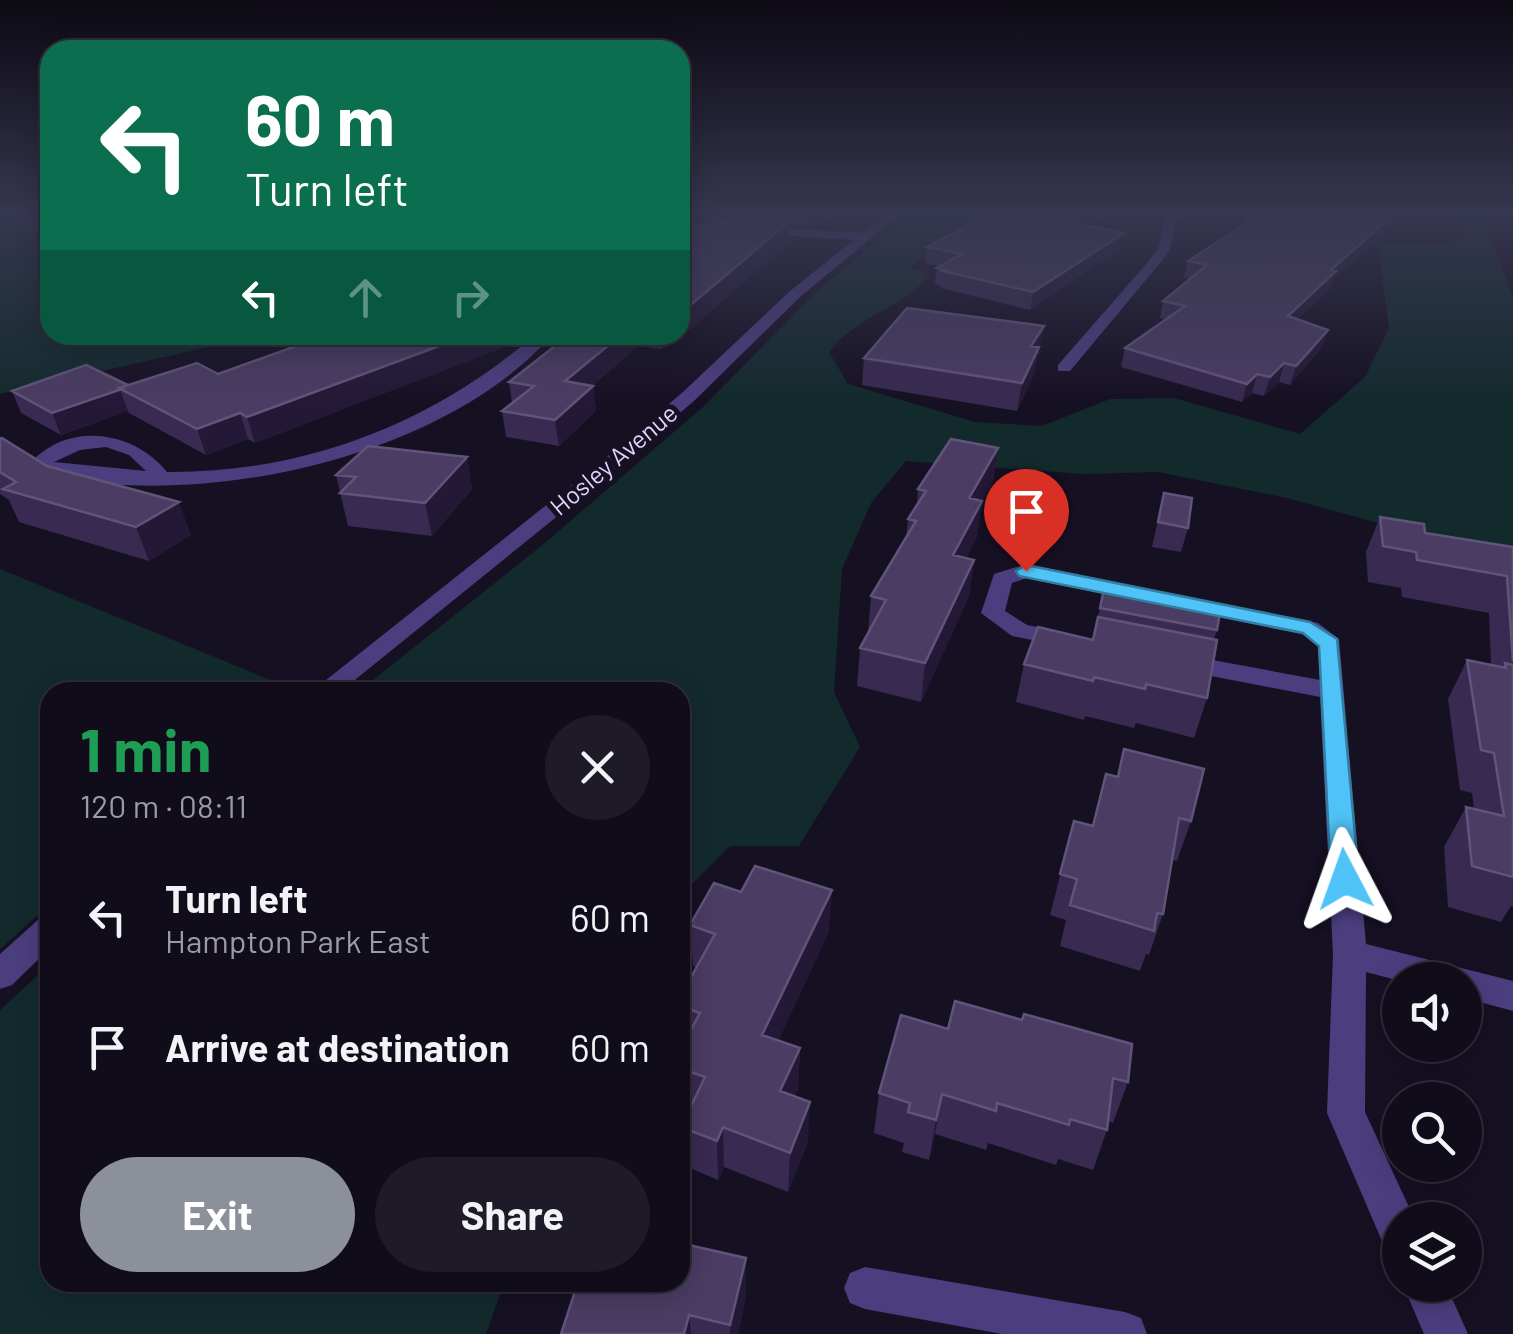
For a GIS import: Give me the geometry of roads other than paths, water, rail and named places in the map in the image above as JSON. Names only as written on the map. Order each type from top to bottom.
[{"type":"street","name":"Hosley Avenue","points":[[337,682],[605,468],[690,396],[816,277]]},
{"type":"street","points":[[1064,368],[1142,277]]},
{"type":"street","points":[[160,476],[151,462],[123,444],[96,438],[62,448],[42,460],[49,470],[80,475],[160,476],[256,472],[380,440],[486,388],[533,345]]},
{"type":"street","points":[[1098,646],[1020,631],[994,612],[1002,578],[1026,571],[1310,628],[1330,644],[1350,954],[1346,1113],[1386,1202]]},
{"type":"street","points":[[1157,657],[1332,691]]},
{"type":"street","points":[[0,975],[40,937]]},
{"type":"street","points":[[1350,954],[1382,962]]},
{"type":"street","points":[[1482,988],[1513,996]]},
{"type":"street","points":[[864,1288],[1124,1334]]},
{"type":"street","points":[[1432,1302],[1446,1334]]}]
